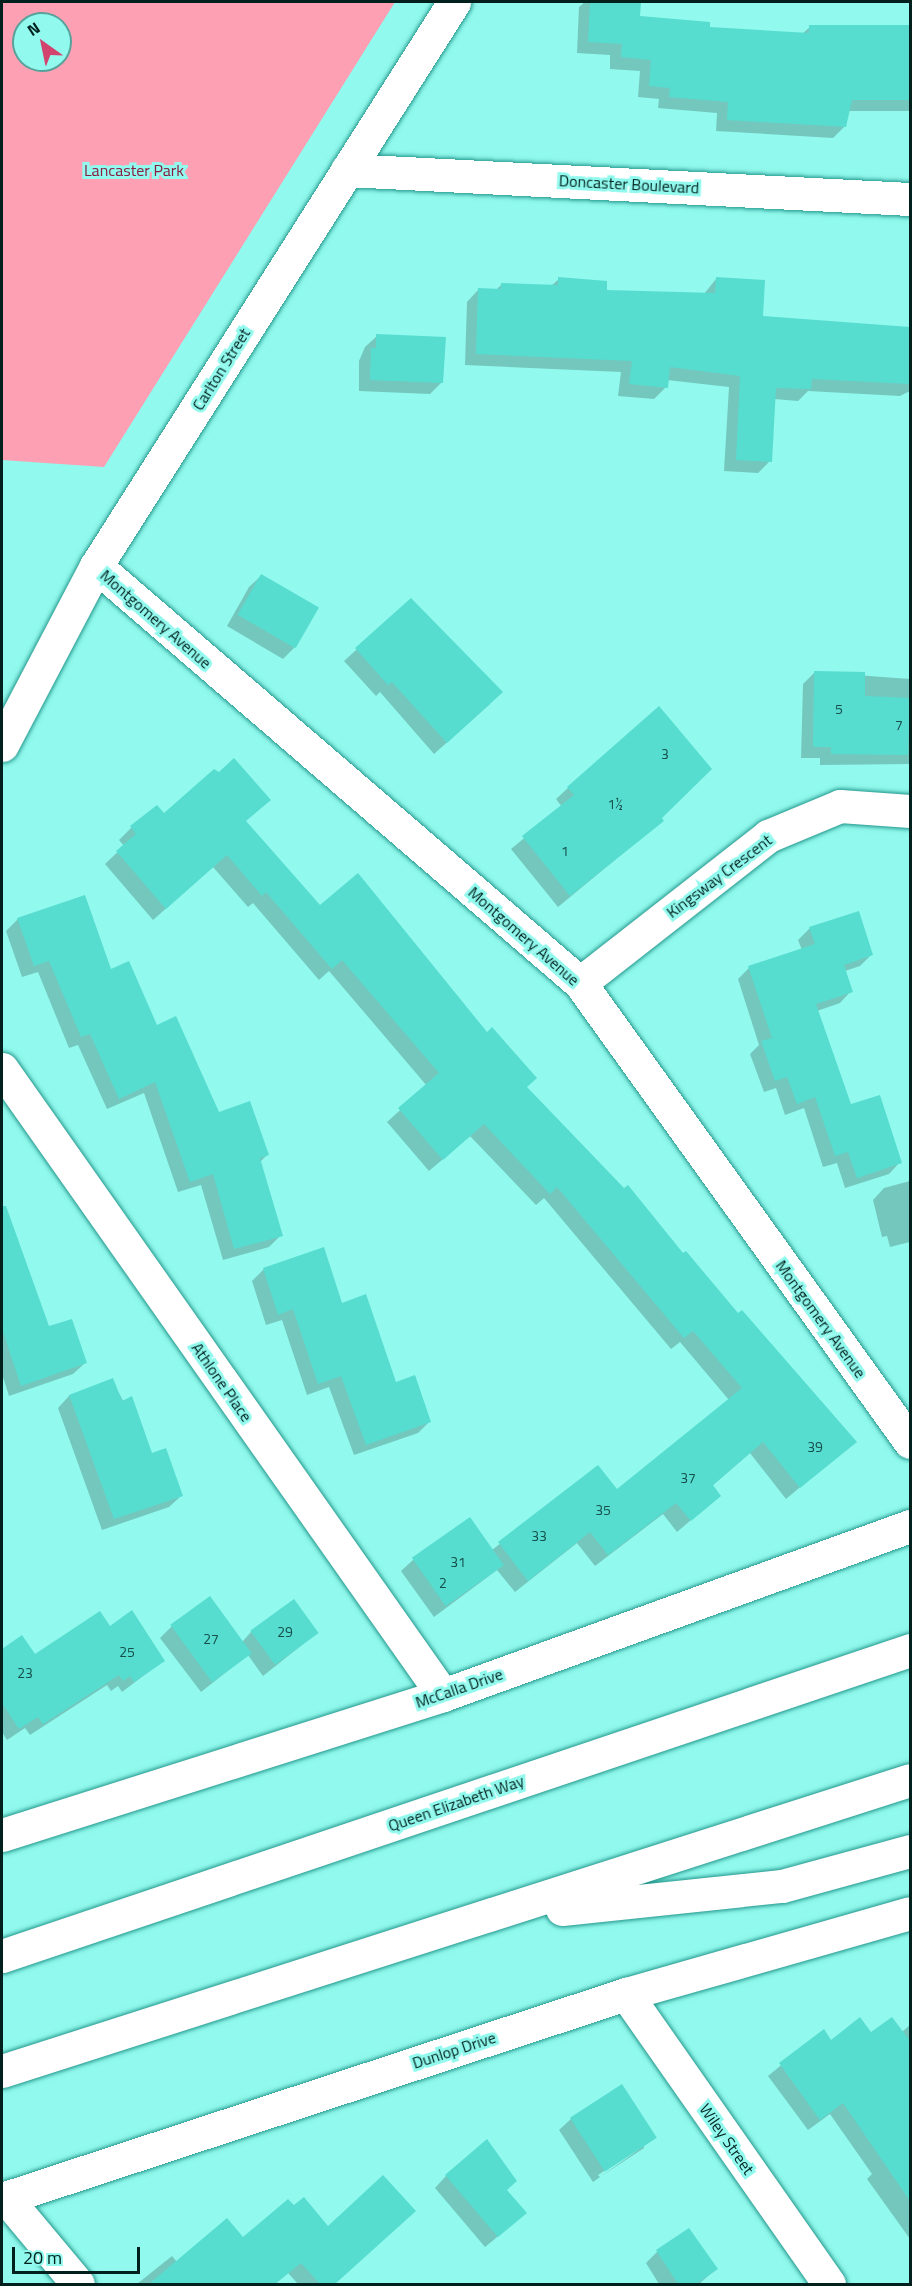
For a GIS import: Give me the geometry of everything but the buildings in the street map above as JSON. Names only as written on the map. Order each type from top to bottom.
[{"type":"main road","name":"Carlton Street","points":[[2,745],[96,566],[454,2]]},
{"type":"main road","name":"Doncaster Boulevard","points":[[347,170],[910,199]]},
{"type":"main road","name":"Montgomery Avenue","points":[[96,566],[580,983],[910,1442]]},
{"type":"main road","name":"Kingsway Crescent","points":[[580,983],[768,836],[840,806],[910,811]]},
{"type":"main road","name":"Athlone Place","points":[[2,1069],[442,1695]]},
{"type":"main road","name":"McCalla Drive","points":[[2,1835],[442,1695],[910,1526]]},
{"type":"main road","name":"Queen Elizabeth Way","points":[[2,1956],[910,1650]]},
{"type":"main road","points":[[2,2071],[498,1915],[910,1780]]},
{"type":"main road","points":[[498,1915],[782,1886],[910,1851]]},
{"type":"main road","name":"Dunlop Drive","points":[[4,2198],[626,1994],[910,1913]]},
{"type":"main road","name":"Wiley Street","points":[[626,1994],[828,2284]]},
{"type":"main road","points":[[4,2198],[78,2284]]},
{"type":"green space","name":"Lancaster Park","points":[[2,2],[395,2],[104,467],[2,460]]}]
